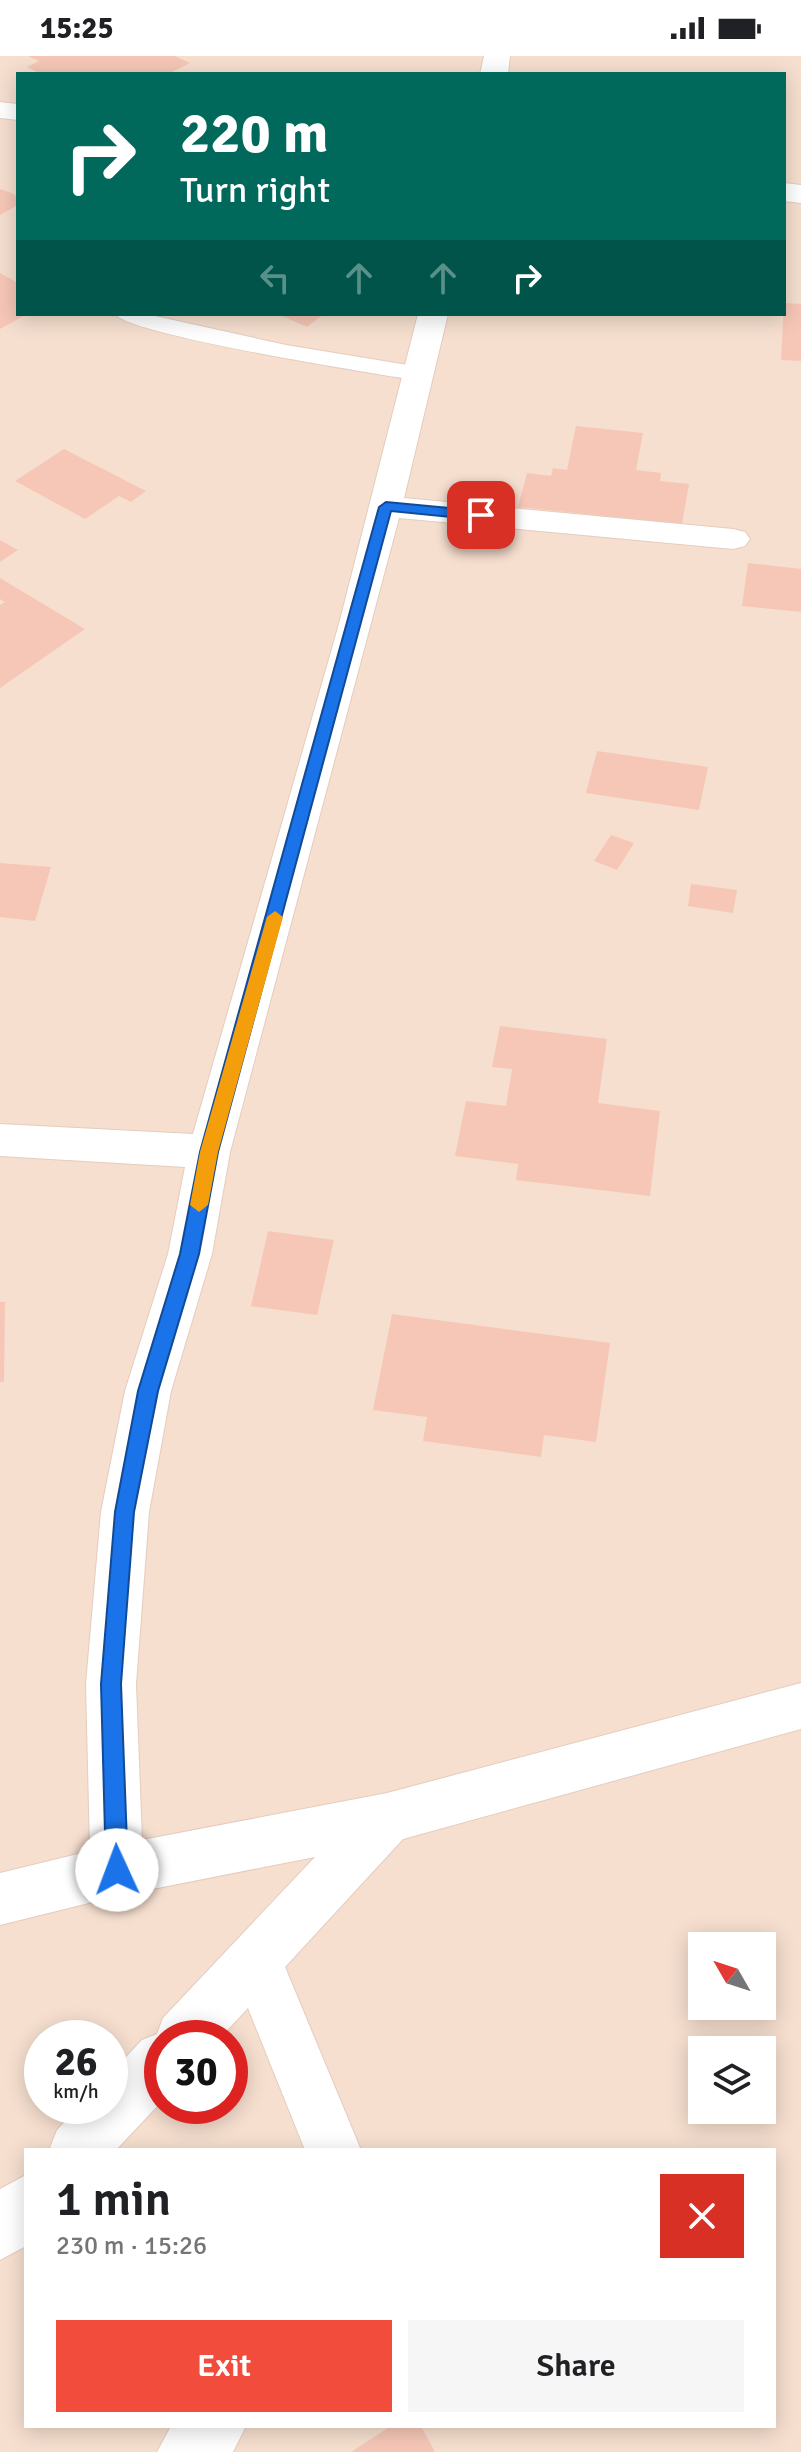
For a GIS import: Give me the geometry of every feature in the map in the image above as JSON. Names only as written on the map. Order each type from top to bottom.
[{"type":"street","points":[[117,1870],[111,1684],[125,1512],[148,1391],[190,1254],[209,1152],[386,507],[433,316]]},
{"type":"street","points":[[386,507],[733,539]]},
{"type":"street","points":[[0,1140],[209,1152]]},
{"type":"street","points":[[0,1899],[117,1870],[387,1818],[801,1706]]},
{"type":"street","points":[[200,2020],[387,1818]]},
{"type":"street","points":[[256,1961],[332,2148]]},
{"type":"street","points":[[79,2148],[144,2079]]},
{"type":"street","points":[[0,2231],[24,2206]]},
{"type":"street","points":[[188,2452],[214,2428]]},
{"type":"lane","points":[[131,316],[286,352],[420,374]]},
{"type":"shaded area","points":[[0,56],[801,56],[801,2452],[0,2452]]},
{"type":"building","points":[[28,56],[175,56],[190,63],[172,72],[37,72],[27,67],[39,61]]},
{"type":"building","points":[[0,189],[14,194],[16,206],[0,215]]},
{"type":"building","points":[[0,273],[16,282],[16,316],[23,316],[0,329]]},
{"type":"building","points":[[786,303],[801,304],[801,361],[781,360]]},
{"type":"building","points":[[282,316],[321,316],[307,327]]},
{"type":"building","points":[[576,426],[643,433],[636,470],[661,473],[660,481],[689,484],[682,524],[518,507],[527,473],[551,476],[553,468],[567,470]]},
{"type":"building","points":[[64,449],[146,491],[131,502],[119,496],[85,519],[15,481]]},
{"type":"building","points":[[0,540],[18,550],[0,562]]},
{"type":"building","points":[[748,563],[801,569],[801,612],[742,606]]},
{"type":"building","points":[[0,578],[85,629],[0,688],[0,605],[5,602],[0,599]]},
{"type":"building","points":[[597,751],[708,767],[699,810],[586,793]]},
{"type":"building","points":[[611,835],[634,843],[617,870],[594,861]]},
{"type":"building","points":[[0,863],[51,867],[35,921],[0,917]]},
{"type":"building","points":[[691,884],[737,890],[733,913],[688,906]]},
{"type":"building","points":[[500,1026],[607,1039],[598,1103],[660,1111],[650,1196],[516,1180],[518,1164],[455,1156],[466,1101],[506,1106],[512,1069],[492,1067]]},
{"type":"building","points":[[268,1231],[334,1240],[317,1315],[251,1306]]},
{"type":"building","points":[[0,1302],[5,1302],[4,1382],[0,1382]]},
{"type":"building","points":[[392,1314],[610,1343],[596,1442],[544,1435],[541,1457],[423,1441],[427,1417],[373,1410]]},
{"type":"building","points":[[388,2428],[422,2428],[435,2452],[351,2452]]},
{"type":"slow traffic","points":[[199,1205],[209,1152],[275,917]]},
{"type":"route","points":[[117,1870],[111,1684],[125,1512],[148,1391],[190,1254],[209,1152],[386,507],[481,515]]}]
